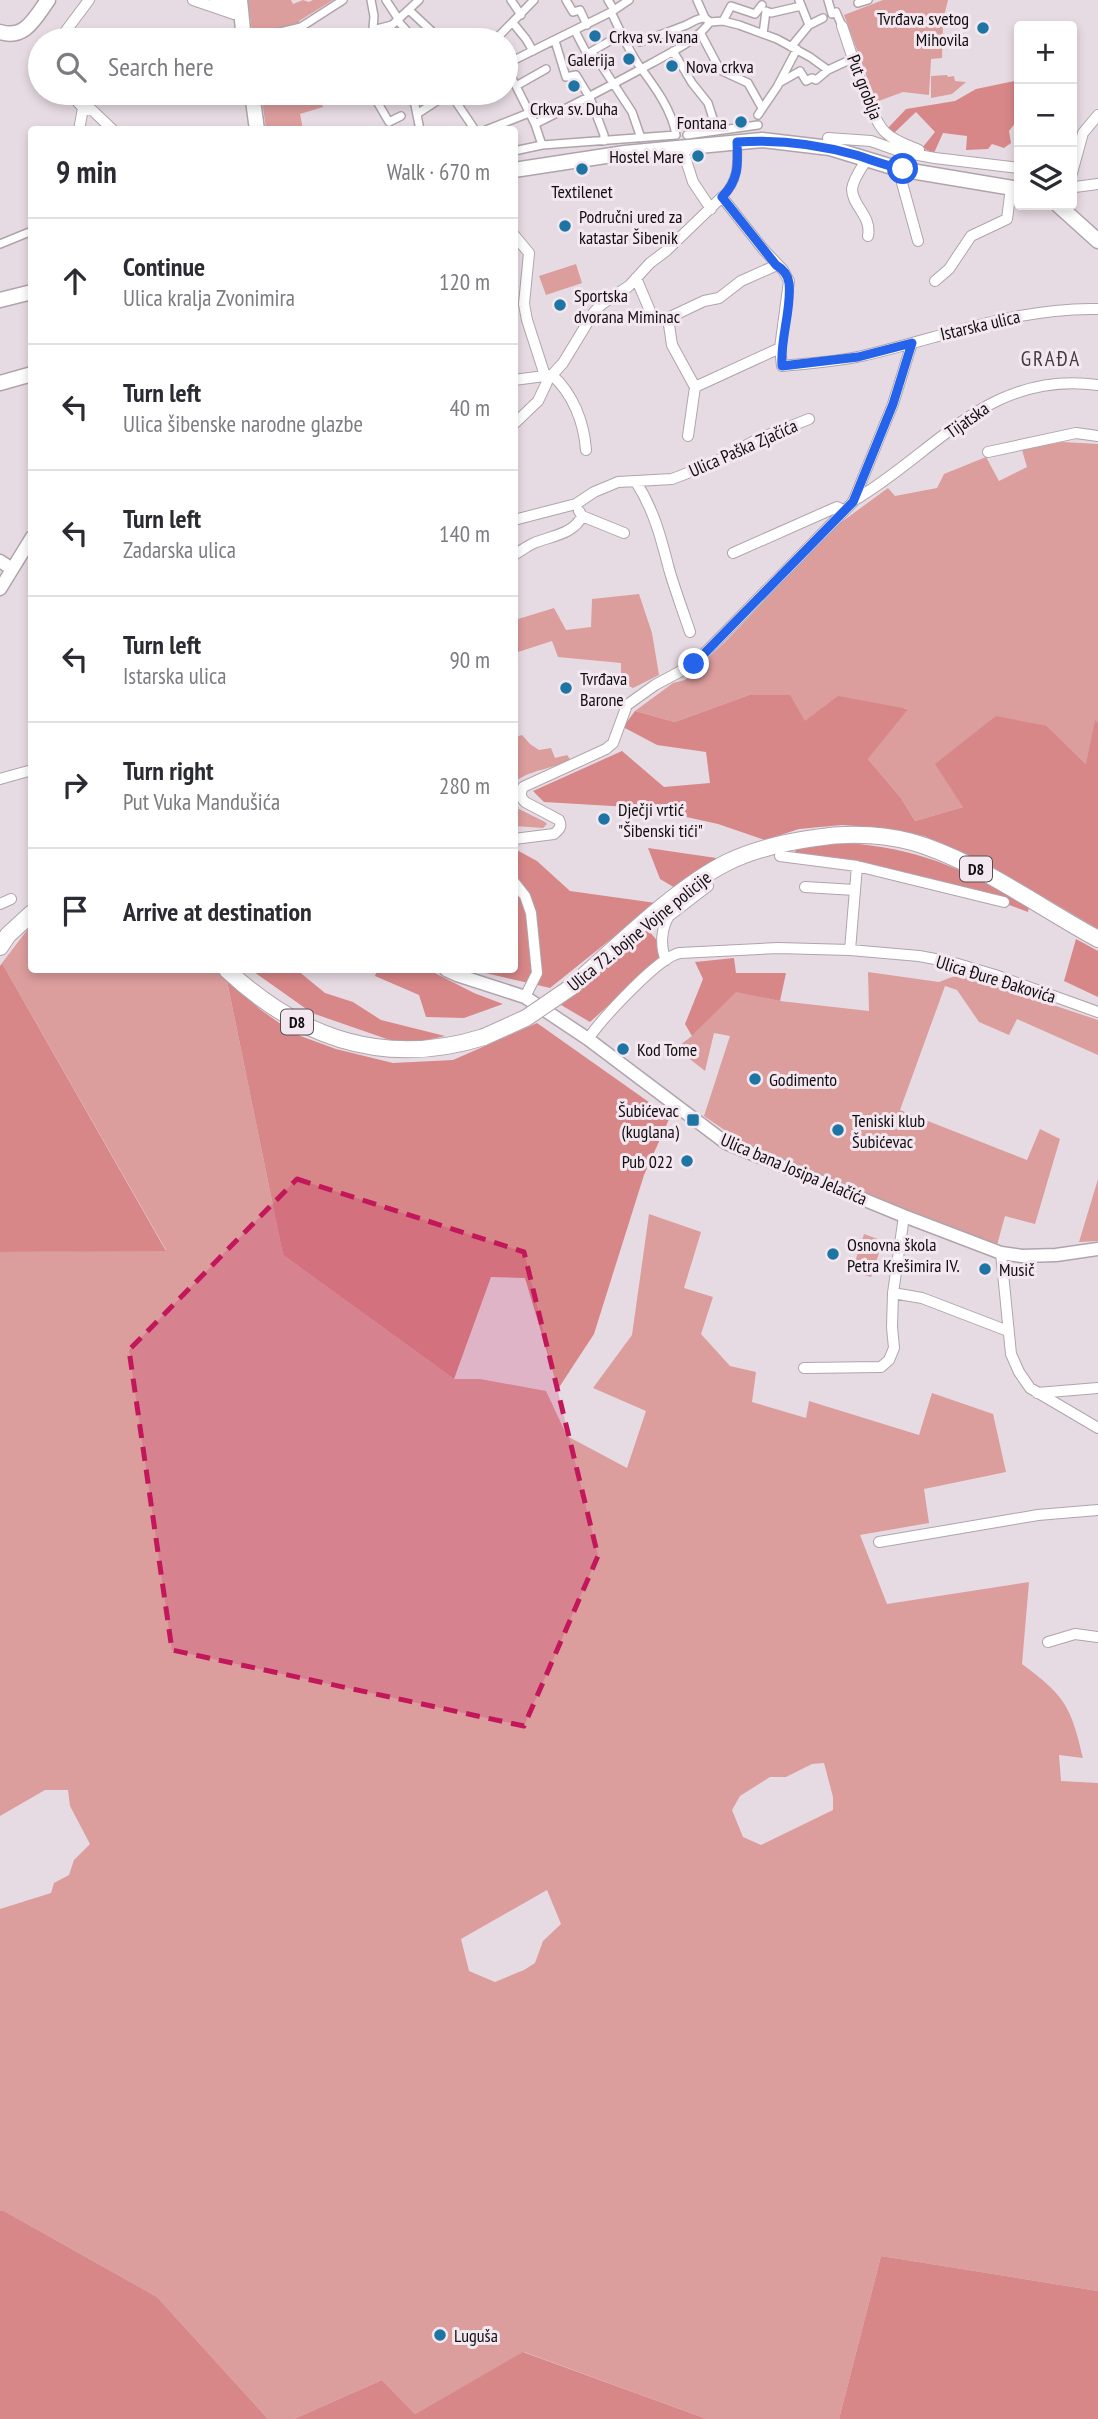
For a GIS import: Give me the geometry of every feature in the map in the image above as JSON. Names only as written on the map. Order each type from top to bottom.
[{"type":"main road","points":[[0,32],[15,34],[26,29],[48,0]]},
{"type":"main road","points":[[217,0],[240,5],[245,28]]},
{"type":"main road","points":[[254,105],[256,126]]},
{"type":"main road","points":[[518,169],[625,153],[682,139],[737,142],[762,140],[830,148],[903,169],[1014,188]]},
{"type":"main road","points":[[1069,210],[1098,241]]},
{"type":"main road","points":[[0,300],[28,293]]},
{"type":"main road","points":[[0,383],[28,375]]},
{"type":"main road","name":"Ulica 72. bojne Vojne policije","points":[[230,973],[286,1016],[313,1030],[344,1041],[380,1049],[423,1050],[465,1043],[526,1018],[570,988],[666,906],[727,863],[749,853],[842,834],[924,845],[982,872],[1098,939]]},
{"type":"main road","points":[[0,947],[8,935],[28,917]]},
{"type":"street","points":[[68,28],[89,0]]},
{"type":"street","points":[[193,0],[223,10],[240,5]]},
{"type":"street","points":[[297,28],[343,0]]},
{"type":"street","points":[[371,0],[373,28]]},
{"type":"street","points":[[386,0],[405,28]]},
{"type":"street","points":[[385,28],[399,21],[419,0]]},
{"type":"street","points":[[511,0],[521,15]]},
{"type":"street","points":[[508,28],[534,0]]},
{"type":"street","points":[[566,0],[573,12],[580,10],[587,25]]},
{"type":"street","points":[[608,0],[622,34],[634,45],[641,69],[661,98],[682,139],[693,182],[711,209]]},
{"type":"street","points":[[518,59],[587,25],[629,0]]},
{"type":"street","points":[[698,0],[704,19],[701,34],[720,70],[748,83],[758,119]]},
{"type":"street","points":[[828,0],[842,26]]},
{"type":"street","points":[[858,3],[868,0]]},
{"type":"street","points":[[762,5],[771,13],[800,3],[809,25]]},
{"type":"street","points":[[721,22],[731,6],[755,14],[762,5]]},
{"type":"street","points":[[762,5],[763,34]]},
{"type":"street","points":[[409,10],[428,28]]},
{"type":"street","points":[[518,150],[542,145],[641,138],[682,139],[758,119],[779,83],[794,48],[809,25],[823,18]]},
{"type":"street","points":[[634,45],[671,29],[704,19],[763,34],[794,48],[828,70]]},
{"type":"street","points":[[513,23],[517,28]]},
{"type":"street","name":"Put groblja","points":[[842,26],[871,108],[882,129],[893,139],[935,158]]},
{"type":"street","points":[[518,29],[533,51]]},
{"type":"street","points":[[575,31],[587,54],[622,34]]},
{"type":"street","points":[[535,124],[614,85],[701,34]]},
{"type":"street","points":[[555,41],[566,77],[576,75],[590,97],[604,141]]},
{"type":"street","points":[[673,51],[692,83],[708,103],[718,131]]},
{"type":"street","points":[[591,52],[632,112],[641,138]]},
{"type":"street","points":[[779,83],[800,71],[806,81],[812,78],[816,80],[828,70],[854,58]]},
{"type":"street","points":[[518,85],[546,69]]},
{"type":"street","points":[[518,90],[542,145]]},
{"type":"street","points":[[80,105],[92,110],[109,126]]},
{"type":"street","points":[[379,105],[389,122],[401,116]]},
{"type":"street","points":[[414,105],[420,112],[421,126]]},
{"type":"street","points":[[420,112],[431,105]]},
{"type":"street","points":[[457,105],[472,126]]},
{"type":"street","points":[[80,126],[83,108]]},
{"type":"street","points":[[496,126],[529,113]]},
{"type":"street","points":[[1077,155],[1083,133],[1098,115]]},
{"type":"street","name":"Put groblja","points":[[828,138],[871,141],[902,152],[1014,167]]},
{"type":"street","points":[[518,379],[549,375],[563,363],[594,312],[629,286],[650,263],[711,209],[734,183],[738,174],[737,142]]},
{"type":"street","points":[[867,159],[852,188],[854,198],[865,216],[868,236]]},
{"type":"street","points":[[903,169],[902,183],[918,241]]},
{"type":"street","points":[[1077,187],[1098,184]]},
{"type":"street","points":[[935,281],[949,269],[971,236],[1007,219],[1014,192]]},
{"type":"street","points":[[695,387],[780,348],[789,281],[783,270],[776,265],[722,197]]},
{"type":"street","points":[[0,244],[28,233]]},
{"type":"street","points":[[518,240],[529,253],[524,304],[527,320],[549,375],[573,400],[583,426],[586,450]]},
{"type":"street","points":[[636,278],[653,318],[668,318],[704,301],[719,298],[741,281],[776,265]]},
{"type":"street","name":"Istarska ulica","points":[[780,348],[782,366],[858,357],[941,333],[982,326],[1022,314],[1048,310],[1098,309]]},
{"type":"street","points":[[668,318],[672,345],[695,387],[688,436]]},
{"type":"street","points":[[853,502],[893,404],[912,343]]},
{"type":"street","points":[[518,420],[538,401],[549,375]]},
{"type":"street","name":"Tijatska","points":[[518,838],[554,834],[561,824],[559,820],[521,798],[523,787],[606,749],[613,743],[624,709],[640,696],[694,664],[853,502],[965,419],[1009,394],[1064,383],[1098,384]]},
{"type":"street","name":"Ulica Paška Zjačića","points":[[518,519],[576,504],[594,492],[618,482],[673,478],[714,463],[758,439],[809,419]]},
{"type":"street","points":[[988,452],[1076,433],[1098,436]]},
{"type":"street","points":[[636,482],[647,499],[663,539],[690,632]]},
{"type":"street","points":[[576,504],[582,516],[624,533]]},
{"type":"street","points":[[733,553],[837,507],[843,510]]},
{"type":"street","points":[[518,552],[528,545],[572,528],[579,524],[582,516]]},
{"type":"street","points":[[0,589],[28,543]]},
{"type":"street","points":[[0,561],[12,569]]},
{"type":"street","points":[[0,779],[28,771]]},
{"type":"street","points":[[780,856],[857,866],[1004,902]]},
{"type":"street","points":[[850,950],[857,866]]},
{"type":"street","points":[[666,960],[662,952],[665,922],[708,886]]},
{"type":"street","points":[[518,887],[525,896],[531,913],[537,972],[525,997]]},
{"type":"street","points":[[805,887],[855,890]]},
{"type":"street","points":[[0,904],[11,899]]},
{"type":"street","name":"Ulica Đure Đakovića","points":[[588,1039],[613,1007],[666,960],[680,953],[778,948],[919,956],[951,962],[1019,983],[1098,1012]]},
{"type":"street","name":"Ulica bana Josipa Jelačića","points":[[453,973],[525,997],[588,1039],[726,1143],[1001,1253],[1022,1256],[1056,1255],[1098,1249]]},
{"type":"street","points":[[804,1368],[881,1367],[889,1360],[894,1348],[893,1293],[904,1216]]},
{"type":"street","points":[[1001,1253],[1008,1331],[1015,1364],[1030,1388],[1098,1427]]},
{"type":"street","points":[[893,1293],[922,1298],[1008,1331]]},
{"type":"street","points":[[1037,1393],[1098,1388]]},
{"type":"street","points":[[879,1542],[1038,1515],[1098,1510]]},
{"type":"street","points":[[1048,1642],[1075,1634],[1098,1637]]},
{"type":"highlighted area","points":[[297,1179],[524,1252],[598,1556],[524,1726],[172,1650],[129,1350]]},
{"type":"shaded area","points":[[248,0],[291,0],[293,4],[303,0],[333,0],[299,21],[302,28],[252,28]]},
{"type":"shaded area","points":[[883,0],[948,0],[943,20],[942,58],[931,59],[929,95],[903,92],[876,102],[844,15]]},
{"type":"shaded area","points":[[931,76],[954,76],[955,81],[966,82],[952,94],[931,98]]},
{"type":"shaded area","points":[[1014,81],[1014,124],[1009,131],[1011,143],[1004,148],[992,144],[988,149],[966,150],[967,136],[943,133],[934,153],[922,148],[935,132],[916,112],[894,133],[888,128],[906,109],[955,101],[976,89]]},
{"type":"shaded area","points":[[263,105],[323,107],[300,114],[302,126],[266,126]]},
{"type":"shaded area","points":[[576,264],[582,283],[546,295],[539,276]]},
{"type":"shaded area","points":[[1062,442],[1098,444],[1098,723],[1095,721],[1087,765],[1047,726],[963,807],[915,821],[901,798],[868,759],[907,708],[804,722],[749,695],[675,722],[635,711],[673,683],[685,680],[836,526],[888,488],[895,496],[937,488],[944,474],[986,457],[999,481],[1027,467],[1022,450]]},
{"type":"shaded area","points":[[639,594],[652,633],[659,675],[633,688],[621,682],[621,663],[558,657],[552,641],[518,652],[518,619],[554,608],[566,630],[591,627],[592,599]]},
{"type":"shaded area","points":[[749,695],[790,695],[805,721],[838,696],[908,709],[868,759],[901,798],[915,821],[963,807],[935,764],[996,716],[1047,726],[1086,764],[1095,720],[1098,723],[1098,929],[980,860],[924,836],[884,828],[842,825],[799,829],[765,840],[718,824],[646,808],[544,802],[533,791],[622,751],[664,787],[710,783],[706,752],[657,745],[623,727],[635,711],[675,722]]},
{"type":"shaded area","points":[[522,735],[539,750],[551,748],[555,758],[567,755],[570,759],[518,780],[518,736]]},
{"type":"shaded area","points":[[518,808],[545,822],[547,824],[543,828],[518,826]]},
{"type":"shaded area","points":[[846,843],[897,850],[942,863],[985,882],[1029,907],[1028,912],[987,897],[795,853],[796,848]]},
{"type":"shaded area","points":[[648,848],[723,859],[677,889],[660,879]]},
{"type":"shaded area","points":[[518,851],[537,861],[570,891],[656,903],[550,988],[486,973],[518,973]]},
{"type":"shaded area","points":[[28,929],[28,973],[219,973],[227,981],[283,1255],[454,1379],[480,1379],[546,1391],[567,1436],[627,1468],[646,1411],[593,1388],[632,1335],[649,1214],[701,1232],[684,1288],[713,1297],[701,1334],[730,1366],[756,1372],[752,1402],[806,1418],[809,1401],[919,1435],[932,1393],[993,1414],[1006,1472],[924,1489],[929,1523],[860,1535],[887,1604],[1029,1582],[1022,1664],[1048,1685],[1064,1704],[1070,1714],[1083,1758],[1059,1755],[1061,1781],[1098,1783],[1098,2291],[881,2256],[839,2419],[707,2419],[524,2352],[415,2414],[382,2380],[294,2419],[268,2419],[157,2297],[0,2211],[0,1909],[51,1893],[54,1883],[69,1875],[74,1860],[90,1844],[70,1806],[68,1790],[45,1790],[0,1816],[0,1252],[166,1250],[2,963]],"holes":[[[824,1763],[833,1797],[833,1810],[761,1845],[743,1837],[732,1810],[740,1796],[770,1777],[786,1777],[812,1764]],[[547,1890],[561,1924],[543,1941],[535,1963],[524,1970],[495,1982],[469,1971],[461,1939]]]},
{"type":"shaded area","points":[[648,930],[667,952],[590,1022],[561,1005]]},
{"type":"shaded area","points":[[1076,939],[1098,951],[1098,997],[1064,981]]},
{"type":"shaded area","points":[[734,958],[736,973],[786,973],[780,1001],[736,992],[692,1036],[685,1024],[703,979],[695,962]]},
{"type":"shaded area","points":[[2,963],[166,1251],[0,1252]]},
{"type":"shaded area","name":"Teniski klub Šubićevac","points":[[868,972],[939,982],[960,974],[1098,1020],[1098,1055],[1017,1019],[1009,1035],[979,1022],[957,990],[945,986],[900,1110],[1027,1160],[1040,1129],[1060,1139],[1035,1224],[1005,1216],[997,1245],[908,1212],[745,1144],[704,1116],[730,1036],[714,1033],[705,1071],[676,1048],[692,1036],[736,991],[780,1001],[869,1011]]},
{"type":"shaded area","points":[[255,973],[301,973],[325,993],[353,1002],[381,1020],[445,1036],[404,1045],[312,1013]]},
{"type":"shaded area","points":[[376,973],[435,973],[503,1004],[464,1018],[426,1017],[419,995],[375,976]]},
{"type":"shaded area","points":[[227,981],[295,1034],[336,1049],[393,1063],[453,1060],[537,1023],[670,1117],[644,1175],[594,1334],[558,1389],[525,1278],[491,1277],[454,1379],[283,1255]]},
{"type":"shaded area","points":[[1098,1179],[1098,1241],[1079,1242]]},
{"type":"shaded area","points":[[864,1234],[883,1241],[871,1277],[852,1271]]},
{"type":"shaded area","points":[[0,2211],[157,2297],[268,2419],[0,2419]]},
{"type":"shaded area","points":[[881,2256],[1098,2291],[1098,2419],[839,2419]]},
{"type":"shaded area","points":[[523,2352],[707,2419],[294,2419],[382,2380],[415,2414]]},
{"type":"place","name":"Tvrđava svetog Mihovila","points":[[983,28]]},
{"type":"place","name":"Crkva sv. Ivana","points":[[595,36]]},
{"type":"place","name":"Galerija","points":[[629,59]]},
{"type":"place","name":"Nova crkva","points":[[672,66]]},
{"type":"place","name":"Crkva sv. Duha","points":[[574,86]]},
{"type":"place","name":"Fontana","points":[[741,122]]},
{"type":"place","name":"Hostel Mare","points":[[698,156]]},
{"type":"place","name":"Textilenet","points":[[582,169]]},
{"type":"place","name":"Područni ured za katastar Šibenik","points":[[565,226]]},
{"type":"place","name":"Sportska dvorana Miminac","points":[[560,305]]},
{"type":"place","name":"Tvrđava Barone","points":[[566,688]]},
{"type":"place","name":"Dječji vrtić \"Šibenski tići\"","points":[[604,819]]},
{"type":"place","name":"Kod Tome","points":[[623,1049]]},
{"type":"place","name":"Godimento","points":[[755,1079]]},
{"type":"place","name":"Šubićevac (kuglana)","points":[[693,1120]]},
{"type":"place","name":"Teniski klub Šubićevac","points":[[838,1130]]},
{"type":"place","name":"Pub 022","points":[[687,1161]]},
{"type":"place","name":"Osnovna škola Petra Krešimira IV.","points":[[833,1254]]},
{"type":"place","name":"Musič","points":[[985,1269]]},
{"type":"place","name":"Luguša","points":[[440,2335]]},
{"type":"district","name":"GRAĐA","points":[[1051,358]]},
{"type":"route","points":[[694,664],[853,502],[893,404],[912,343],[858,357],[782,366],[780,348],[789,281],[783,270],[776,265],[722,197],[738,174],[737,142],[783,141],[830,148],[903,169]]}]
